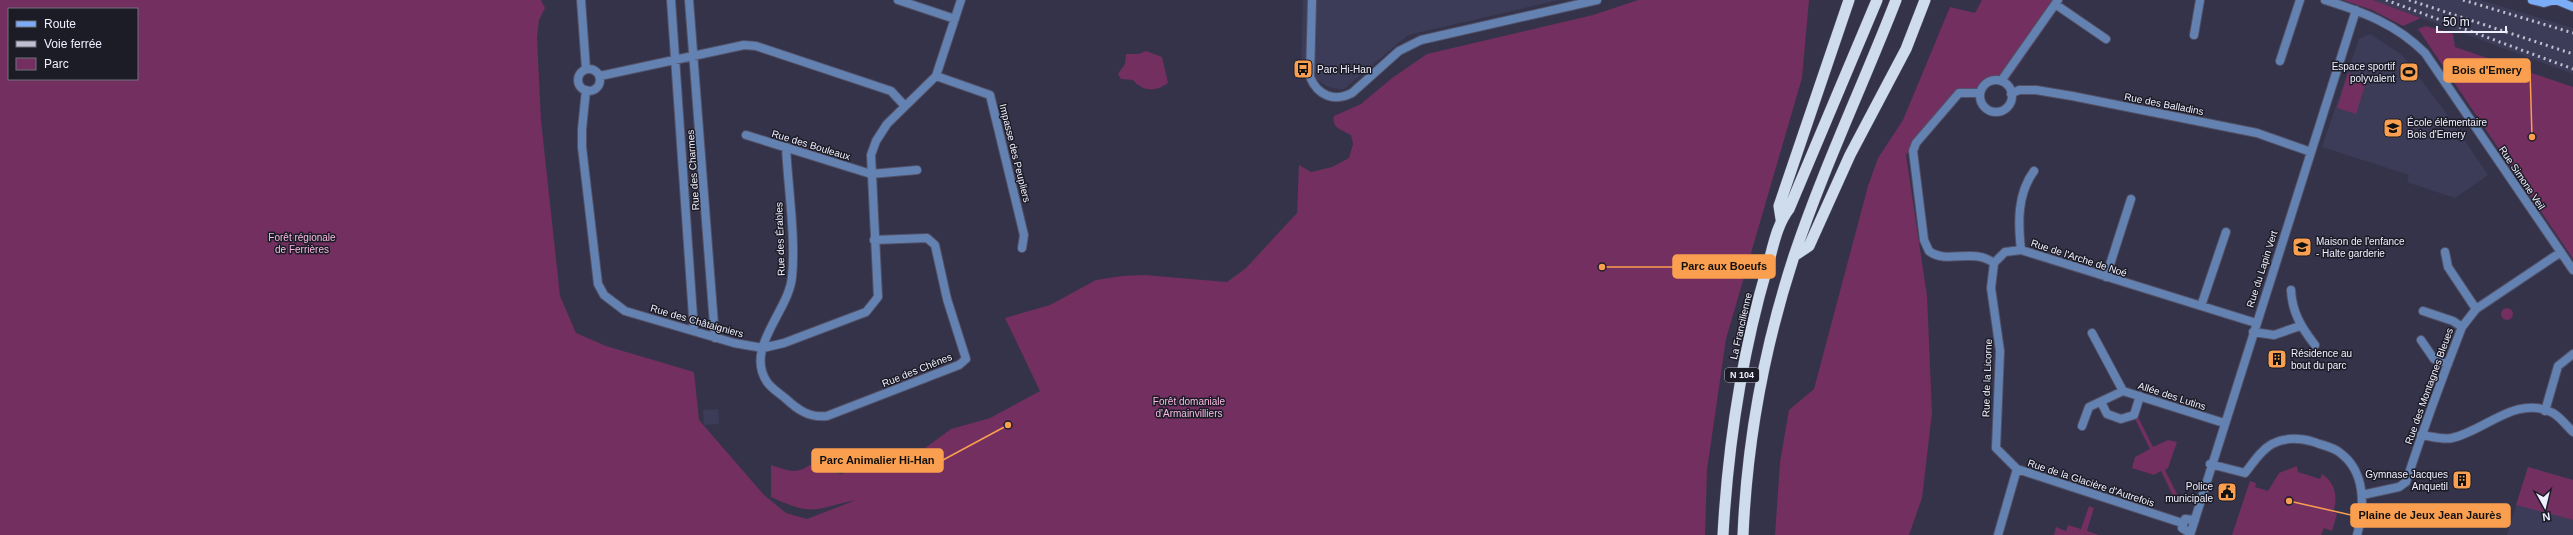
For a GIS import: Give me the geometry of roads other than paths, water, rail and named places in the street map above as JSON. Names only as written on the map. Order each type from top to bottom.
[{"type":"highway","points":[[1781,220],[1779,206],[1849,0]]},
{"type":"highway","name":"La Francilienne","points":[[1723,535],[1736,407],[1762,284],[1781,220],[1789,209],[1877,0]]},
{"type":"highway","name":"N 104","points":[[1743,535],[1756,417],[1775,325],[1794,256],[1835,147],[1896,0]]},
{"type":"highway","points":[[1794,256],[1809,246],[1850,155],[1906,49],[1925,0]]},
{"type":"main road","points":[[2532,0],[2544,3],[2555,0],[2573,7]]},
{"type":"street","points":[[581,0],[586,69]]},
{"type":"street","name":"Rue des Charmes","points":[[671,0],[694,331]]},
{"type":"street","name":"Rue des Charmes","points":[[689,0],[714,338]]},
{"type":"street","points":[[898,0],[955,19]]},
{"type":"street","name":"Rue des Châtaigniers","points":[[586,90],[582,129],[582,147],[598,284],[604,295],[615,306],[625,311],[714,338],[763,348],[784,343],[866,312],[878,297],[870,174],[871,155],[876,141],[887,124],[904,105],[927,88],[936,76],[961,0]]},
{"type":"street","points":[[1312,0],[1310,77],[1314,87],[1322,94],[1333,98],[1344,97],[1352,93],[1399,51],[1421,40],[1597,0]]},
{"type":"street","points":[[2194,35],[2200,0]]},
{"type":"street","points":[[2280,61],[2300,0]]},
{"type":"street","name":"Rue Simone Veil","points":[[2325,0],[2381,20],[2403,32],[2425,53],[2573,270]]},
{"type":"street","points":[[2001,81],[2056,2],[2106,39]]},
{"type":"street","name":"Rue du Lapin Vert","points":[[2190,534],[2210,464],[2356,10]]},
{"type":"street","points":[[600,76],[744,45],[756,46],[891,92],[904,105]]},
{"type":"street","points":[[586,69],[596,71],[600,76],[597,87],[586,90],[580,86],[578,79],[580,72],[586,69]]},
{"type":"street","name":"Impasse des Peupliers","points":[[936,76],[990,94],[1024,234],[1022,248]]},
{"type":"street","points":[[2001,81],[2007,85],[2011,94],[2009,104],[2000,111],[1995,111],[1985,107],[1980,98],[1980,93],[1989,82],[2001,81]]},
{"type":"street","name":"Rue des Balladins","points":[[2011,94],[2019,90],[2036,90],[2072,96],[2257,133],[2311,152]]},
{"type":"street","points":[[1980,93],[1959,93],[1916,144],[1913,151],[1926,247],[1934,255],[1978,255],[1994,262]]},
{"type":"street","name":"Rue des Bouleaux","points":[[746,135],[870,174]]},
{"type":"street","name":"Rue des Érables","points":[[763,348],[792,279],[786,147]]},
{"type":"street","points":[[870,174],[917,170]]},
{"type":"street","points":[[2020,250],[2018,217],[2029,178],[2034,171]]},
{"type":"street","points":[[2106,277],[2132,199]]},
{"type":"street","points":[[2201,306],[2226,232]]},
{"type":"street","name":"Rue des Chênes","points":[[763,348],[761,371],[768,382],[800,412],[819,417],[827,416],[962,363],[966,359],[965,352],[947,299],[935,246],[932,240],[926,238],[874,240]]},
{"type":"street","name":"Rue de l'Arche de Noé","points":[[1994,262],[2005,252],[2020,250],[2256,323]]},
{"type":"street","points":[[2445,252],[2448,267],[2476,309]]},
{"type":"street","name":"Rue des Montagnes Bleues","points":[[2362,495],[2399,486],[2406,482],[2421,435],[2462,327],[2476,309],[2561,252]]},
{"type":"street","name":"Rue de la Licorne","points":[[1994,262],[1991,288],[2000,351],[1996,448],[2017,469]]},
{"type":"street","points":[[2291,290],[2293,308],[2300,326],[2315,345]]},
{"type":"street","points":[[2423,311],[2453,321],[2462,327]]},
{"type":"street","points":[[2253,332],[2274,335],[2300,326]]},
{"type":"street","points":[[2092,333],[2123,391]]},
{"type":"street","points":[[2422,340],[2434,359],[2448,364]]},
{"type":"street","points":[[2546,411],[2558,366],[2573,354]]},
{"type":"street","name":"Allée des Lutins","points":[[2082,426],[2089,407],[2123,391],[2224,423]]},
{"type":"street","points":[[2101,402],[2107,414],[2121,419],[2134,415],[2140,396]]},
{"type":"street","points":[[2421,435],[2450,438],[2515,410],[2530,409],[2553,413],[2573,432]]},
{"type":"street","points":[[2210,464],[2246,473],[2258,456],[2272,444],[2285,440],[2302,439],[2338,451],[2352,463],[2362,495],[2363,515],[2357,535]]},
{"type":"street","points":[[1998,535],[2017,469]]},
{"type":"street","name":"Rue de la Glacière d'Autrefois","points":[[2017,469],[2182,523]]},
{"type":"street","points":[[2190,534],[2182,528],[2182,523],[2185,519],[2194,520]]},
{"type":"railway","points":[[2386,0],[2573,69]]},
{"type":"railway","points":[[2409,0],[2573,54]]},
{"type":"railway","points":[[2463,0],[2573,33]]},
{"type":"place","name":"Parc Hi-Han","points":[[1303,69]]},
{"type":"place","name":"Espace sportif polyvalent","points":[[2409,72]]},
{"type":"place","name":"École élémentaire Bois d'Emery","points":[[2393,128]]},
{"type":"place","name":"Bois d'Emery","points":[[2532,137]]},
{"type":"place","name":"Maison de l'enfance - Halte garderie","points":[[2302,247]]},
{"type":"place","name":"Parc aux Boeufs","points":[[1602,267]]},
{"type":"place","name":"Résidence au bout du parc","points":[[2277,359]]},
{"type":"place","name":"Parc Animalier Hi-Han","points":[[1008,425]]},
{"type":"place","name":"Gymnase Jacques Anquetil","points":[[2462,480]]},
{"type":"place","name":"Police municipale","points":[[2227,492]]},
{"type":"place","name":"Plaine de Jeux Jean Jaurès","points":[[2289,501]]},
{"type":"park label","name":"Forêt régionale de Ferrières","points":[[302,242]]},
{"type":"park label","name":"Forêt domaniale d'Armainvilliers","points":[[1189,406]]}]
